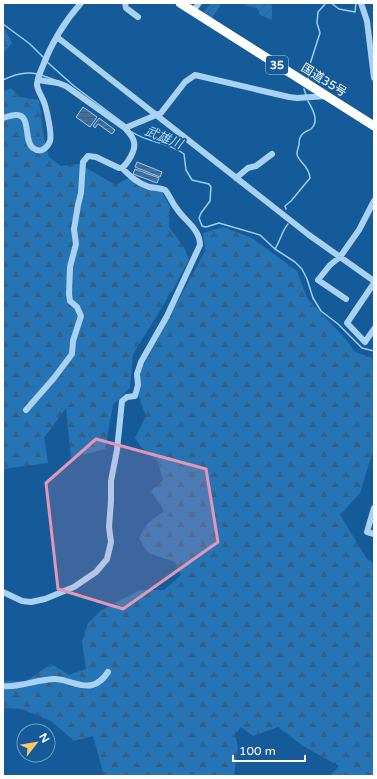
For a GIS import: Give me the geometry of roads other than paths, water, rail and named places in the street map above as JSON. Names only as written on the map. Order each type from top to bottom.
[{"type":"highway","name":"国道35号","points":[[180,3],[374,126]]},
{"type":"street","points":[[3,118],[15,114],[24,119],[26,123],[28,142],[31,147],[36,150],[42,150],[50,142],[45,105],[37,87],[39,77],[48,51],[56,37],[81,3]]},
{"type":"street","points":[[125,3],[126,8],[138,17]]},
{"type":"street","points":[[193,11],[199,3]]},
{"type":"street","points":[[361,3],[367,21],[374,78]]},
{"type":"street","points":[[56,37],[309,235],[374,282],[347,323],[365,342],[374,329]]},
{"type":"street","points":[[125,128],[158,116],[185,82],[195,74],[289,97],[297,98],[327,96]]},
{"type":"street","points":[[39,77],[66,86],[125,128],[133,137],[135,146],[128,163],[122,168]]},
{"type":"street","points":[[236,178],[248,168],[256,166],[272,154]]},
{"type":"street","points":[[3,592],[22,601],[31,602],[45,599],[74,587],[96,572],[107,559],[111,542],[109,527],[111,501],[110,481],[117,450],[122,401],[127,397],[135,396],[138,386],[137,374],[141,362],[167,316],[199,250],[200,241],[197,234],[193,227],[176,208],[165,190],[149,187],[140,183],[129,176],[122,168],[91,156],[83,162],[81,193],[74,228],[76,244],[70,267],[70,301],[77,307],[81,316],[73,341],[72,354],[68,361],[26,410]]},
{"type":"street","points":[[346,299],[318,280],[330,265],[340,258],[359,230],[374,201]]},
{"type":"street","points":[[374,508],[367,532],[374,534]]},
{"type":"street","points":[[3,686],[18,686],[41,680],[56,679],[87,686],[93,685],[102,680],[108,672]]},
{"type":"waterway","points":[[308,80],[310,64],[320,33],[317,23],[318,12],[326,3]]},
{"type":"waterway","points":[[331,3],[339,9],[355,12],[356,3]]},
{"type":"waterway","name":"武雄川","points":[[3,24],[30,44],[44,58]]},
{"type":"waterway","name":"武雄川","points":[[46,61],[74,86],[126,125]]},
{"type":"waterway","points":[[3,80],[20,74],[37,74]]},
{"type":"waterway","points":[[41,75],[55,80]]},
{"type":"waterway","points":[[304,89],[306,95]]},
{"type":"waterway","points":[[286,209],[285,206],[310,178],[308,170],[297,154],[300,137],[311,129],[315,122],[315,118],[308,101]]},
{"type":"waterway","name":"武雄川","points":[[132,132],[138,136],[172,147],[184,154],[186,170],[192,180],[209,184],[211,187],[210,201],[199,218],[202,226],[206,227],[219,223],[260,235],[275,249],[295,262],[302,269],[313,298],[321,311],[338,324],[362,348],[374,351]]},
{"type":"waterway","points":[[275,249],[288,224]]}]
